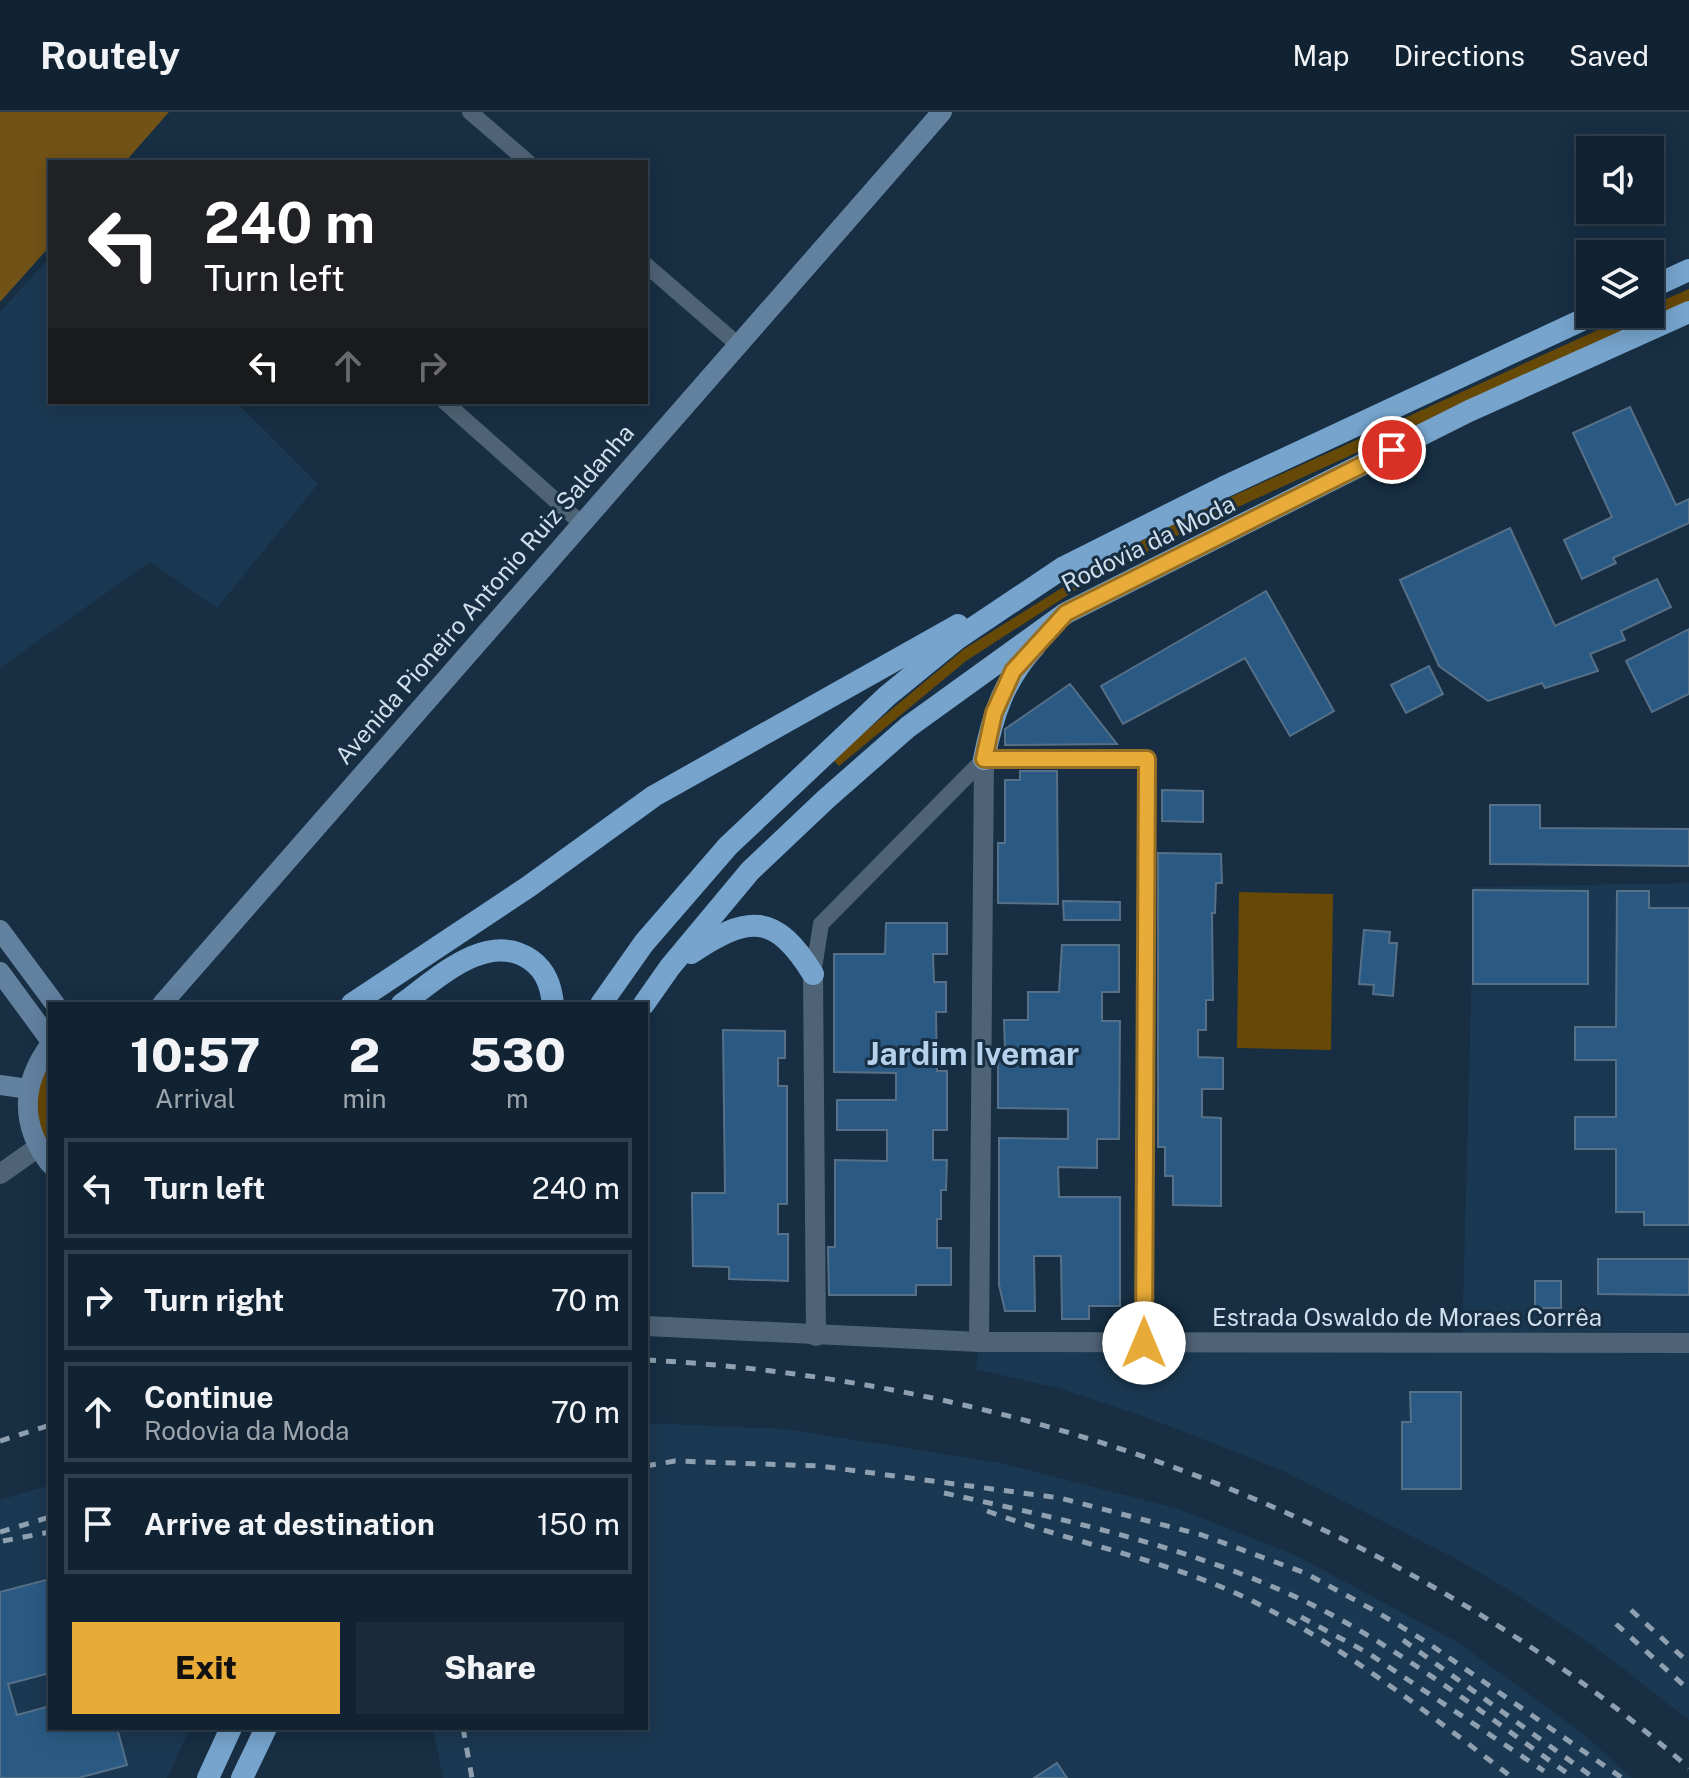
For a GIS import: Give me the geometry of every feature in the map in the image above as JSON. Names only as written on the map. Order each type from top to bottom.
[{"type":"highway","points":[[1664,282],[1689,270]]},
{"type":"highway","name":"Rodovia da Moda","points":[[645,1002],[670,967],[750,871],[849,778],[908,727],[1066,613],[1469,411],[1689,312]]},
{"type":"highway","name":"Rodovia da Moda","points":[[602,1002],[644,943],[728,846],[887,696],[958,638],[1064,567],[1224,487],[1576,323]]},
{"type":"highway","points":[[355,1002],[528,887],[654,796],[1064,567]]},
{"type":"highway","points":[[984,759],[994,713],[1013,671],[1066,613]]},
{"type":"highway","points":[[670,967],[726,929],[756,925],[788,940],[813,974]]},
{"type":"highway","points":[[405,1002],[463,961],[503,951],[529,959],[541,969],[548,980],[553,1002]]},
{"type":"highway","points":[[208,1778],[230,1730]]},
{"type":"highway","points":[[242,1778],[265,1730]]},
{"type":"main road","name":"Avenida Pioneiro Antonio Ruiz Saldanha","points":[[164,1002],[736,343],[942,112]]},
{"type":"main road","points":[[0,930],[54,1002]]},
{"type":"main road","points":[[0,972],[48,1039]]},
{"type":"main road","points":[[44,1156],[28,1125],[28,1089],[36,1064],[48,1045]]},
{"type":"main road","points":[[0,1085],[28,1089]]},
{"type":"street","points":[[470,112],[526,160]]},
{"type":"street","points":[[648,267],[736,343]]},
{"type":"street","points":[[447,404],[581,523]]},
{"type":"street","points":[[979,1342],[984,759]]},
{"type":"street","points":[[816,1336],[813,974],[821,924],[984,759],[1147,759],[1144,1343]]},
{"type":"street","points":[[0,1174],[44,1156]]},
{"type":"street","name":"Estrada Oswaldo de Moraes Corrêa","points":[[648,1326],[979,1342],[1689,1343]]},
{"type":"shaded area","points":[[0,112],[169,112],[127,160],[48,160],[48,248],[0,302]]},
{"type":"shaded area","points":[[48,259],[48,404],[238,404],[318,484],[217,608],[150,562],[0,668],[0,312]]},
{"type":"shaded area","points":[[1689,289],[1689,301],[1664,312],[1664,300]]},
{"type":"shaded area","points":[[1602,328],[1630,328],[1192,528],[1085,584],[966,661],[839,766],[832,759],[964,649],[1113,556],[1189,516]]},
{"type":"shaded area","points":[[1689,883],[1689,1720],[1595,1647],[1511,1591],[1455,1558],[1281,1470],[1151,1419],[1061,1389],[976,1369],[979,1342],[1462,1341],[1474,887]]},
{"type":"shaded area","points":[[1239,892],[1333,894],[1331,1050],[1237,1048]]},
{"type":"shaded area","points":[[48,1052],[48,1160],[28,1125]]},
{"type":"shaded area","points":[[648,1423],[786,1429],[1001,1463],[1179,1509],[1293,1554],[1459,1643],[1582,1733],[1632,1778],[443,1778],[433,1730],[648,1730]]},
{"type":"shaded area","points":[[48,1486],[48,1730],[189,1730],[167,1778],[0,1778],[0,1500]]},
{"type":"building","points":[[1630,407],[1676,505],[1689,499],[1689,523],[1613,558],[1616,563],[1582,579],[1564,540],[1612,517],[1573,433]]},
{"type":"building","points":[[1510,528],[1555,626],[1657,579],[1671,607],[1621,631],[1625,640],[1590,654],[1598,671],[1545,688],[1542,683],[1488,701],[1439,666],[1400,580]]},
{"type":"building","points":[[1266,591],[1334,711],[1290,736],[1245,658],[1123,724],[1101,686]]},
{"type":"building","points":[[1689,629],[1689,694],[1652,712],[1626,661]]},
{"type":"building","points":[[1429,666],[1443,694],[1406,713],[1391,685]]},
{"type":"building","points":[[1070,684],[1117,744],[1005,745],[1005,729]]},
{"type":"building","points":[[1020,771],[1057,771],[1058,904],[998,903],[998,843],[1005,843],[1005,780],[1020,780]]},
{"type":"building","points":[[1162,790],[1203,791],[1203,822],[1162,821]]},
{"type":"building","points":[[1490,805],[1540,805],[1540,828],[1689,829],[1689,866],[1490,864]]},
{"type":"building","points":[[1158,853],[1221,854],[1222,883],[1216,883],[1215,913],[1212,913],[1213,1000],[1206,1000],[1206,1030],[1198,1030],[1198,1057],[1223,1058],[1223,1089],[1202,1089],[1202,1117],[1221,1118],[1221,1206],[1173,1205],[1173,1176],[1165,1176],[1165,1147],[1158,1147]]},
{"type":"building","points":[[1473,890],[1588,891],[1588,984],[1473,984]]},
{"type":"building","points":[[1617,891],[1649,891],[1649,908],[1689,908],[1689,1225],[1644,1225],[1644,1212],[1616,1212],[1616,1149],[1575,1149],[1575,1117],[1616,1117],[1616,1060],[1575,1060],[1575,1027],[1616,1027]]},
{"type":"building","points":[[1063,901],[1120,902],[1120,920],[1064,920]]},
{"type":"building","points":[[886,923],[947,923],[947,954],[933,954],[934,982],[946,982],[946,1012],[936,1012],[937,1071],[947,1071],[947,1130],[933,1130],[933,1160],[947,1160],[946,1190],[941,1190],[941,1219],[937,1219],[937,1248],[951,1248],[951,1285],[916,1285],[916,1295],[829,1295],[828,1247],[835,1247],[835,1160],[887,1161],[887,1130],[837,1130],[837,1100],[896,1100],[896,1073],[834,1072],[834,954],[885,954]]},
{"type":"building","points":[[1364,930],[1390,932],[1389,943],[1397,943],[1393,996],[1373,994],[1374,985],[1359,984]]},
{"type":"building","points":[[1062,945],[1119,945],[1119,992],[1102,992],[1102,1021],[1120,1021],[1119,1139],[1097,1139],[1097,1168],[1058,1167],[1059,1197],[1120,1197],[1120,1306],[1089,1306],[1089,1319],[1062,1319],[1061,1256],[1034,1256],[1035,1311],[1005,1311],[999,1285],[999,1138],[1068,1139],[1068,1109],[998,1108],[998,1049],[1005,1049],[1004,1020],[1028,1020],[1028,992],[1059,992]]},
{"type":"building","points":[[723,1030],[785,1031],[785,1058],[778,1058],[778,1086],[787,1086],[787,1204],[778,1204],[778,1234],[788,1234],[788,1281],[729,1279],[729,1267],[693,1266],[692,1193],[725,1193]]},
{"type":"building","points":[[1598,1259],[1689,1259],[1689,1295],[1598,1294]]},
{"type":"building","points":[[1535,1281],[1561,1281],[1561,1308],[1535,1308]]},
{"type":"building","points":[[1410,1392],[1461,1392],[1461,1489],[1402,1489],[1402,1422],[1411,1422]]},
{"type":"building","points":[[48,1580],[48,1674],[8,1684],[17,1715],[48,1707],[48,1730],[118,1730],[127,1765],[78,1778],[0,1778],[0,1592]]},
{"type":"building","points":[[1057,1763],[1067,1778],[1034,1778]]},
{"type":"railway","points":[[648,1360],[787,1373],[928,1397],[1066,1432],[1202,1478],[1333,1534],[1458,1602],[1578,1680],[1689,1768]]},
{"type":"railway","points":[[0,1441],[48,1426]]},
{"type":"railway","points":[[648,1466],[675,1461],[820,1466],[1060,1498],[1202,1535],[1305,1573],[1377,1612],[1428,1643],[1622,1778]]},
{"type":"railway","points":[[944,1493],[1142,1541],[1239,1573],[1286,1593],[1332,1615],[1395,1652],[1574,1778]]},
{"type":"railway","points":[[987,1511],[1195,1577],[1262,1606],[1374,1674],[1513,1778]]},
{"type":"railway","points":[[0,1532],[48,1518]]},
{"type":"railway","points":[[3,1541],[48,1532]]},
{"type":"railway","points":[[1631,1610],[1689,1663]]},
{"type":"railway","points":[[1301,1617],[1368,1653],[1544,1771]]},
{"type":"railway","points":[[1616,1624],[1689,1690]]},
{"type":"railway","points":[[1403,1640],[1594,1778]]},
{"type":"railway","points":[[463,1730],[472,1778]]},
{"type":"district","name":"Jardim Ivemar","points":[[973,1053]]},
{"type":"route","points":[[1144,1343],[1147,759],[984,759],[994,713],[1013,671],[1066,613],[1392,450]]}]
